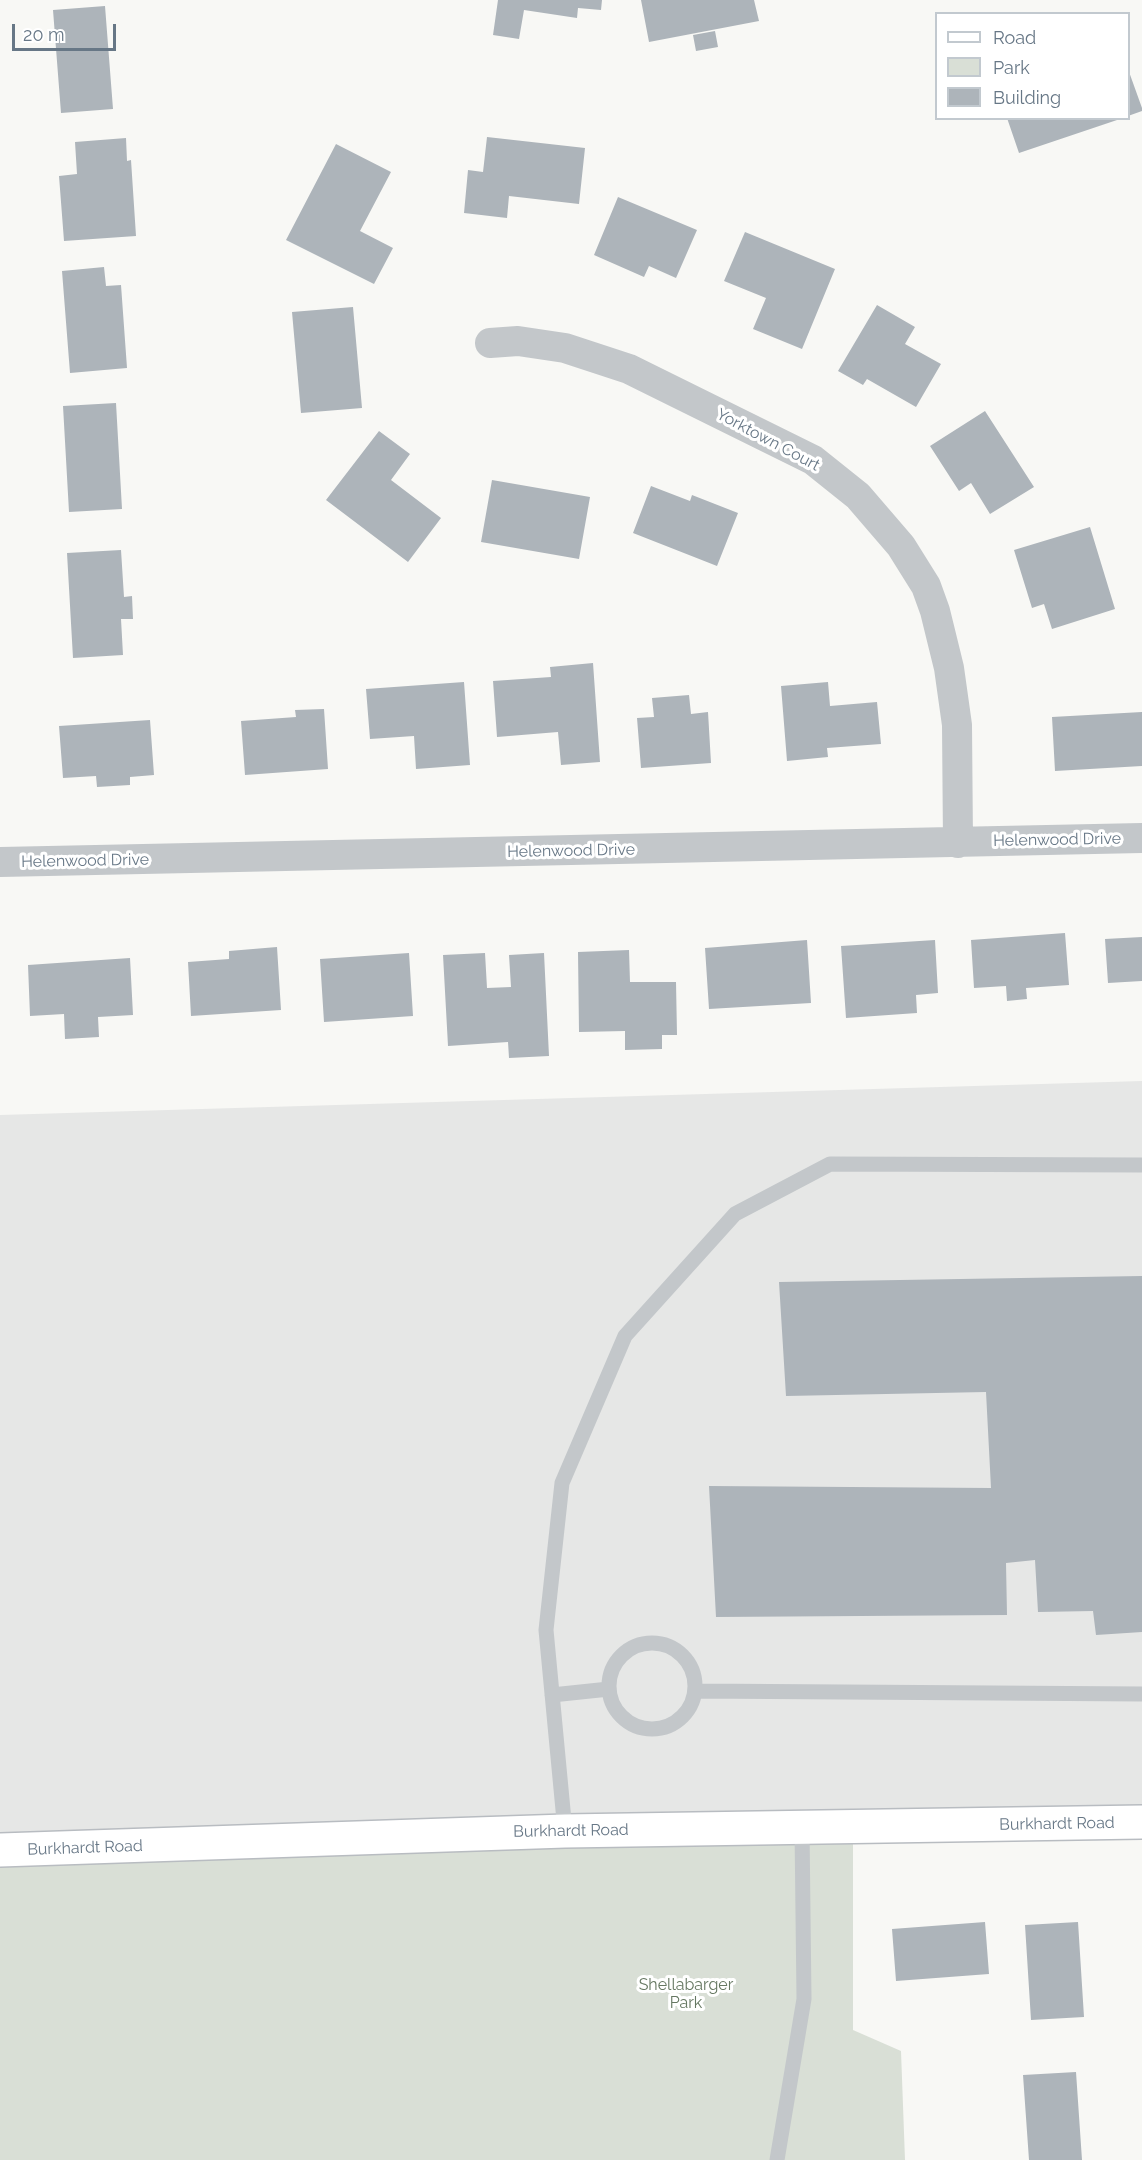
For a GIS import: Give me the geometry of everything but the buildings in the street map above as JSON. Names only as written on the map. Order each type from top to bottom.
[{"type":"main road","name":"Burkhardt Road","points":[[0,1851],[565,1831],[1142,1822]]},
{"type":"street","name":"Yorktown Court","points":[[490,343],[518,341],[565,348],[628,369],[813,460],[858,496],[901,546],[926,586],[935,611],[949,668],[957,725],[958,843]]},
{"type":"street","name":"Helenwood Drive","points":[[0,862],[1142,838]]},
{"type":"lane","points":[[565,1831],[546,1630],[562,1483],[625,1336],[735,1214],[830,1164],[1142,1165]]},
{"type":"lane","points":[[644,1643],[671,1646],[691,1664],[696,1677],[696,1691],[692,1705],[683,1717],[670,1726],[656,1730],[641,1728],[627,1721],[616,1711],[609,1689],[612,1668],[620,1656],[644,1643]]},
{"type":"lane","points":[[552,1695],[609,1689]]},
{"type":"lane","points":[[696,1691],[1142,1694]]},
{"type":"lane","points":[[777,2160],[804,1999],[802,1827]]},
{"type":"shaded area","points":[[1142,1081],[1142,1822],[0,1850],[0,1115]]},
{"type":"green space","name":"Shellabarger Park","points":[[853,1827],[853,2030],[901,2051],[905,2160],[0,2160],[0,1851]]}]
